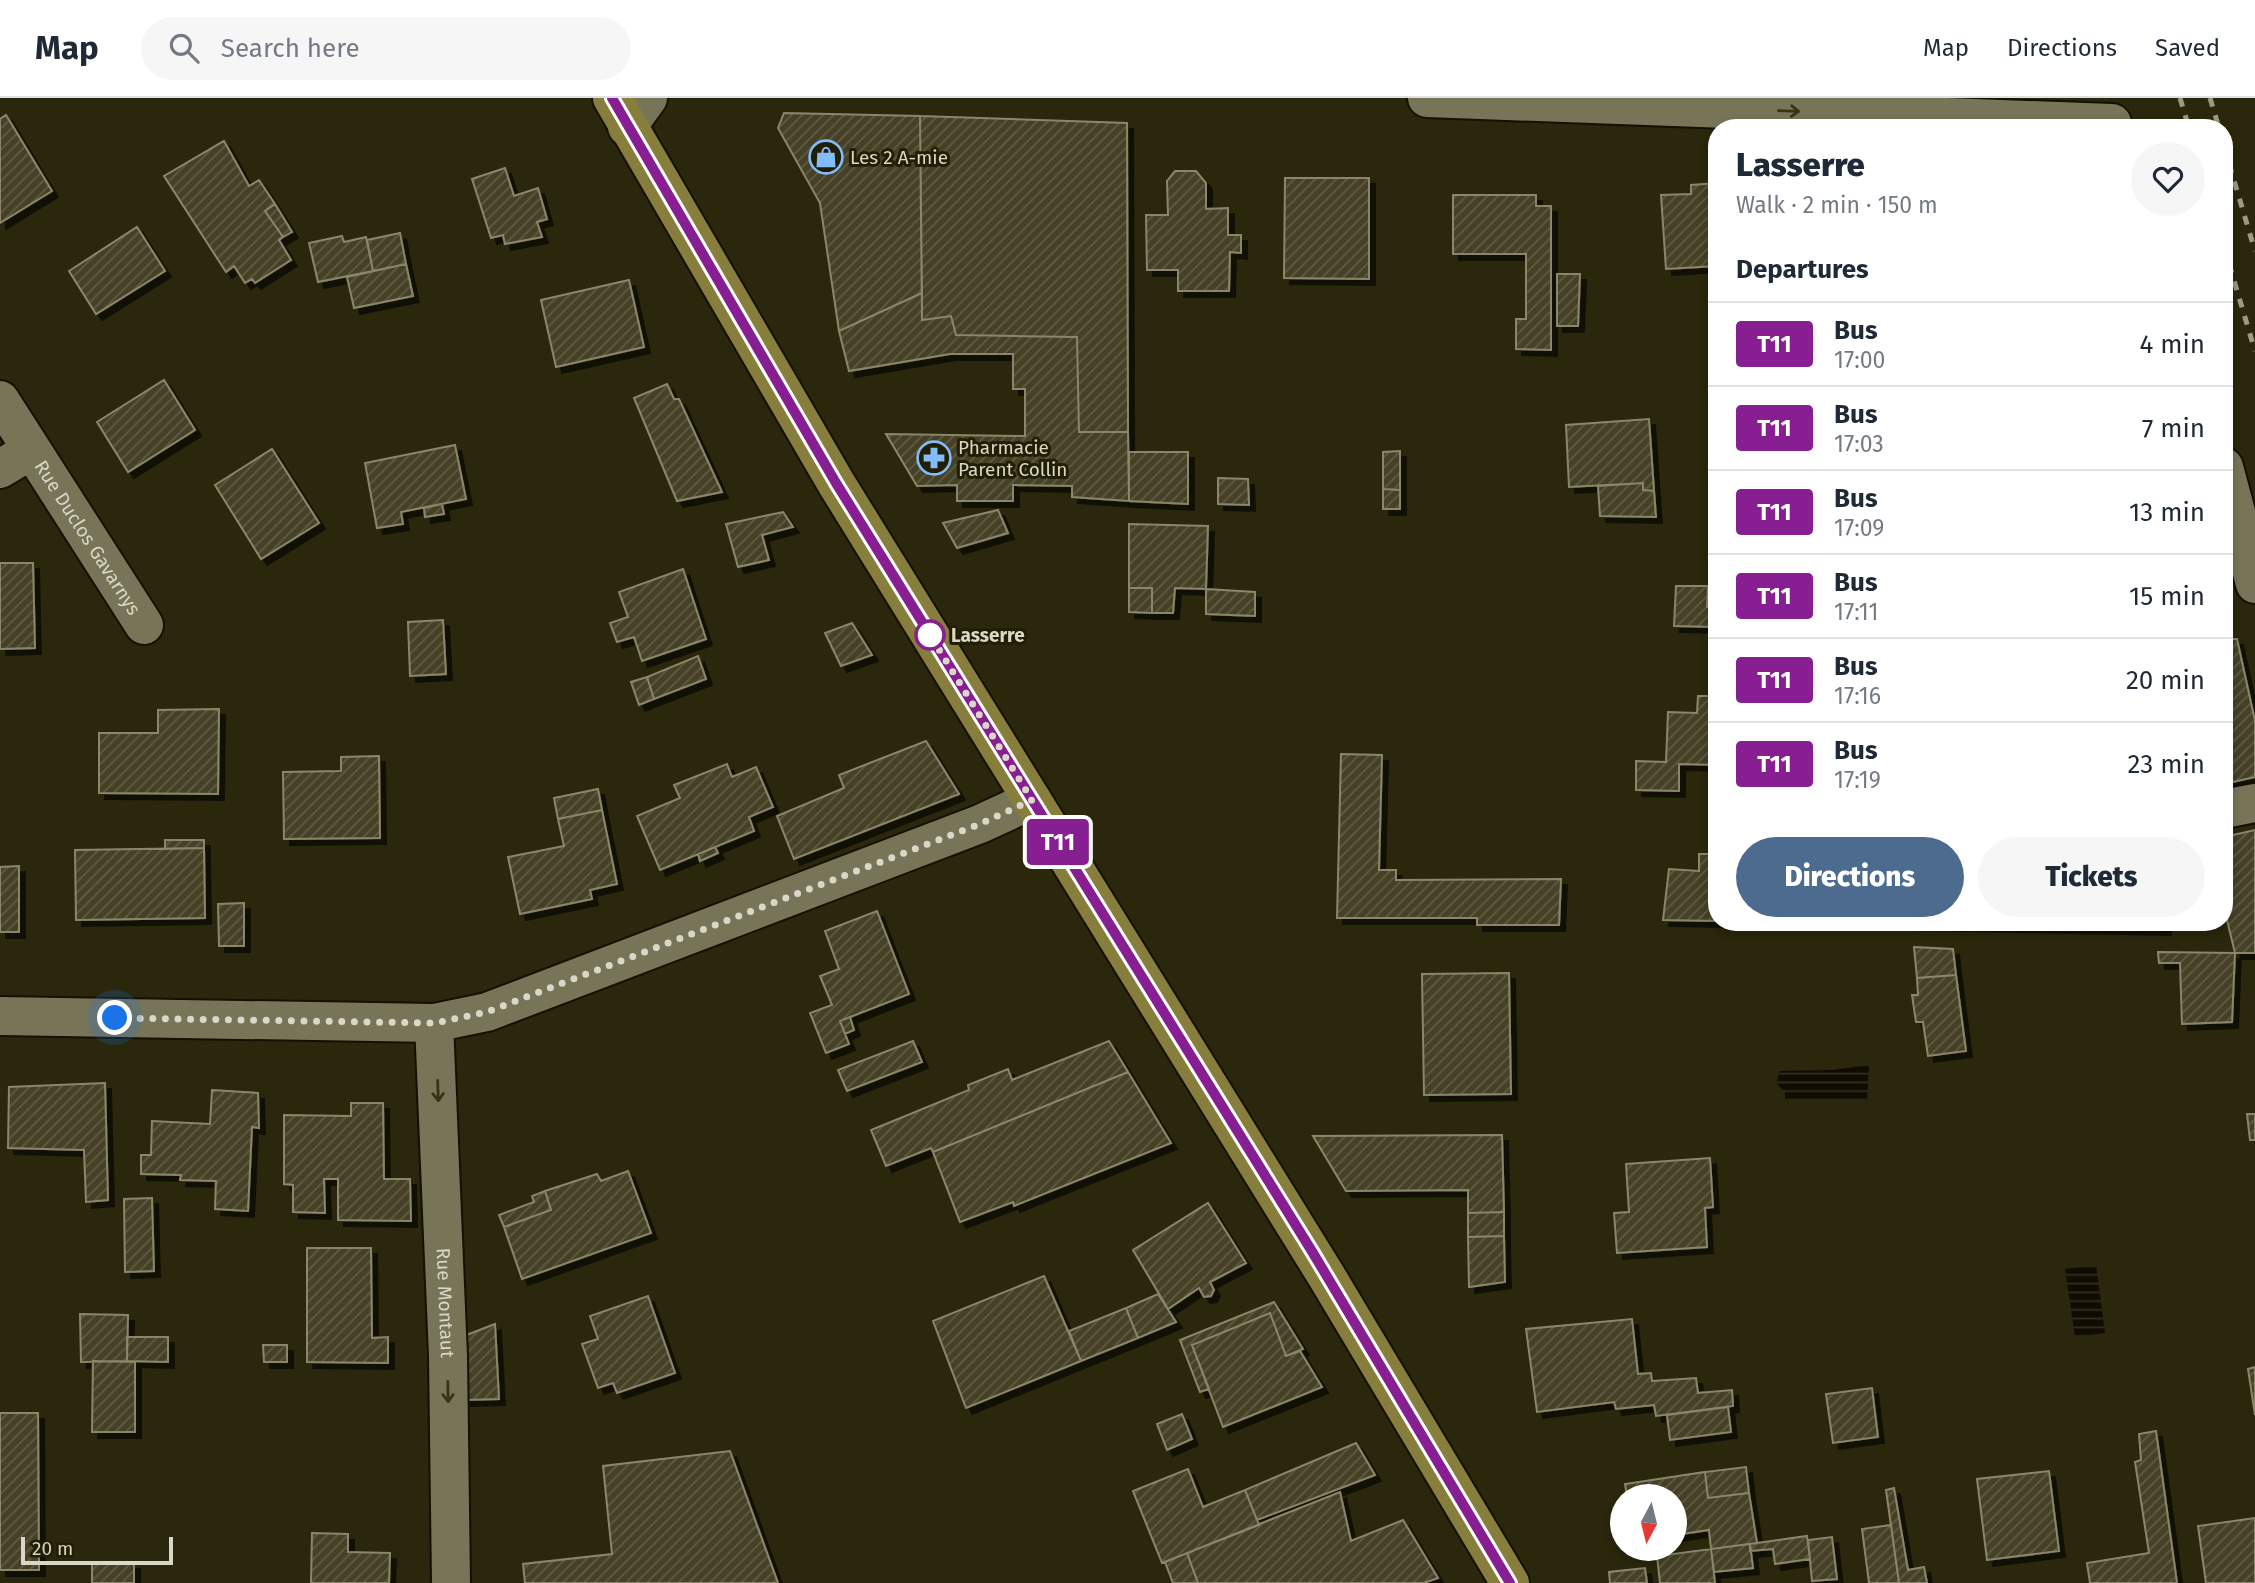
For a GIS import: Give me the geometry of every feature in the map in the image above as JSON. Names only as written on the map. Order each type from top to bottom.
[{"type":"main road","points":[[629,108],[691,231],[836,483],[1334,1289],[1510,1583]]},
{"type":"street","points":[[1427,98],[2110,116]]},
{"type":"street","name":"Rue Duclos Gavarnys","points":[[0,400],[15,460],[144,625]]},
{"type":"street","points":[[2233,501],[2255,584]]},
{"type":"street","points":[[0,1016],[435,1023],[487,1012],[967,829],[1032,800]]},
{"type":"street","points":[[2233,807],[2255,803]]},
{"type":"street","name":"Rue Montaut","points":[[435,1023],[448,1356],[451,1583]]},
{"type":"shaded area","points":[[1869,1065],[1867,1101],[1785,1099],[1785,1092],[1776,1083],[1780,1071],[1831,1070]]},
{"type":"shaded area","points":[[2096,1265],[2105,1333],[2075,1337],[2065,1269]]},
{"type":"building","points":[[784,113],[920,116],[922,293],[839,331],[820,203],[778,128]]},
{"type":"building","points":[[6,115],[52,191],[0,223],[0,119]]},
{"type":"building","points":[[920,116],[1127,123],[1128,432],[1079,432],[1077,337],[956,335],[951,316],[922,320]]},
{"type":"building","points":[[224,141],[249,186],[259,180],[275,204],[265,211],[283,237],[279,240],[291,260],[255,283],[252,279],[245,283],[234,266],[226,272],[164,176]]},
{"type":"building","points":[[505,168],[514,196],[538,188],[547,219],[537,222],[542,237],[505,244],[503,235],[491,238],[472,179]]},
{"type":"building","points":[[1175,171],[1196,171],[1206,183],[1206,209],[1228,208],[1228,235],[1241,235],[1241,253],[1230,252],[1229,291],[1178,291],[1178,270],[1147,270],[1146,215],[1168,215],[1167,181]]},
{"type":"building","points":[[1285,178],[1369,178],[1369,279],[1284,278]]},
{"type":"building","points":[[1708,184],[1708,267],[1666,269],[1661,195],[1691,194],[1691,185]]},
{"type":"building","points":[[1453,195],[1536,195],[1536,206],[1551,206],[1551,350],[1516,349],[1516,319],[1526,319],[1526,254],[1453,254]]},
{"type":"building","points":[[275,204],[292,232],[283,237],[265,211]]},
{"type":"building","points":[[137,227],[165,271],[96,314],[69,271]]},
{"type":"building","points":[[400,233],[406,264],[373,271],[367,240]]},
{"type":"building","points":[[342,236],[344,242],[366,237],[373,271],[318,282],[309,243]]},
{"type":"building","points":[[406,264],[413,296],[354,308],[347,277]]},
{"type":"building","points":[[1557,274],[1580,274],[1578,326],[1557,326]]},
{"type":"building","points":[[629,280],[644,347],[556,367],[541,300]]},
{"type":"building","points":[[922,293],[922,320],[951,316],[956,335],[1077,337],[1079,432],[1128,432],[1129,501],[1072,497],[1072,486],[1013,485],[1013,501],[957,501],[957,485],[917,486],[886,434],[1025,436],[1025,389],[1013,389],[1013,354],[950,354],[849,371],[839,331]]},
{"type":"building","points":[[164,380],[195,430],[128,472],[97,422]]},
{"type":"building","points":[[667,384],[674,399],[679,399],[722,492],[677,501],[634,398]]},
{"type":"building","points":[[1649,419],[1654,491],[1643,490],[1643,483],[1569,487],[1566,425]]},
{"type":"building","points":[[455,445],[466,499],[401,512],[403,524],[377,528],[365,463]]},
{"type":"building","points":[[272,449],[319,523],[261,559],[215,485]]},
{"type":"building","points":[[1400,451],[1400,490],[1383,489],[1383,452]]},
{"type":"building","points":[[1129,452],[1188,452],[1188,504],[1129,501]]},
{"type":"building","points":[[1218,478],[1248,479],[1249,505],[1218,504]]},
{"type":"building","points":[[1643,483],[1643,490],[1654,491],[1656,517],[1600,516],[1598,486]]},
{"type":"building","points":[[1383,489],[1400,490],[1400,509],[1383,509]]},
{"type":"building","points":[[442,504],[444,514],[425,517],[424,508]]},
{"type":"building","points":[[998,510],[1008,533],[957,548],[943,523]]},
{"type":"building","points":[[783,512],[793,527],[762,535],[769,560],[738,567],[726,524]]},
{"type":"building","points":[[1129,524],[1208,526],[1206,589],[1175,588],[1173,613],[1152,613],[1152,588],[1129,588]]},
{"type":"building","points":[[0,563],[33,563],[35,648],[0,649]]},
{"type":"building","points":[[683,569],[706,639],[642,661],[634,637],[617,642],[610,623],[628,617],[619,592]]},
{"type":"building","points":[[1676,586],[1708,586],[1708,627],[1674,626]]},
{"type":"building","points":[[1129,588],[1152,588],[1152,613],[1129,612]]},
{"type":"building","points":[[1206,589],[1255,592],[1255,616],[1206,614]]},
{"type":"building","points":[[443,620],[446,674],[410,676],[408,622]]},
{"type":"building","points":[[852,623],[872,655],[841,666],[825,633]]},
{"type":"building","points":[[2233,639],[2237,639],[2255,721],[2255,777],[2233,782]]},
{"type":"building","points":[[698,656],[706,679],[654,699],[647,677]]},
{"type":"building","points":[[647,677],[654,699],[639,705],[631,682]]},
{"type":"building","points":[[1698,696],[1708,696],[1708,765],[1679,764],[1679,791],[1636,790],[1636,761],[1666,762],[1668,712],[1697,713]]},
{"type":"building","points":[[219,709],[218,794],[99,793],[99,733],[158,733],[158,710]]},
{"type":"building","points":[[926,741],[959,794],[794,859],[777,816],[844,788],[839,775]]},
{"type":"building","points":[[1341,754],[1382,755],[1379,870],[1396,870],[1396,880],[1561,879],[1559,925],[1477,925],[1477,918],[1337,918]]},
{"type":"building","points":[[379,756],[380,838],[284,839],[283,772],[341,771],[341,757]]},
{"type":"building","points":[[727,764],[732,777],[756,767],[773,807],[749,817],[754,831],[660,870],[637,816],[680,798],[674,785]]},
{"type":"building","points":[[598,789],[602,810],[558,819],[554,798]]},
{"type":"building","points":[[602,810],[617,884],[590,890],[592,899],[520,914],[508,857],[564,846],[558,819]]},
{"type":"building","points":[[2255,830],[2255,953],[2235,953],[2230,931],[2233,931],[2233,835]]},
{"type":"building","points":[[165,840],[204,840],[204,848],[165,849]]},
{"type":"building","points":[[715,847],[718,853],[700,861],[698,854]]},
{"type":"building","points":[[204,848],[205,918],[76,920],[75,850]]},
{"type":"building","points":[[1699,854],[1708,854],[1708,921],[1663,920],[1669,869],[1699,871]]},
{"type":"building","points":[[19,866],[19,932],[0,932],[0,867]]},
{"type":"building","points":[[244,903],[244,946],[219,946],[218,904]]},
{"type":"building","points":[[877,911],[909,994],[840,1021],[849,1044],[826,1053],[810,1013],[832,1005],[820,976],[839,969],[825,931]]},
{"type":"building","points":[[1914,947],[1953,949],[1956,975],[1917,978]]},
{"type":"building","points":[[2158,952],[2235,953],[2232,1022],[2182,1024],[2180,963],[2159,963]]},
{"type":"building","points":[[1509,973],[1511,1094],[1424,1095],[1422,974]]},
{"type":"building","points":[[1956,975],[1966,1051],[1928,1056],[1923,1022],[1916,1022],[1912,995],[1918,995],[1917,978]]},
{"type":"building","points":[[850,1017],[854,1030],[845,1034],[840,1021]]},
{"type":"building","points":[[913,1041],[922,1062],[847,1091],[838,1070]]},
{"type":"building","points":[[1109,1041],[1128,1072],[933,1152],[931,1148],[886,1166],[871,1130],[969,1090],[968,1085],[1008,1069],[1012,1080]]},
{"type":"building","points":[[1128,1072],[1171,1143],[1014,1206],[1013,1202],[960,1222],[933,1152]]},
{"type":"building","points":[[105,1083],[108,1200],[86,1202],[84,1150],[8,1148],[9,1087]]},
{"type":"building","points":[[212,1090],[258,1093],[259,1128],[252,1127],[248,1211],[215,1209],[216,1181],[180,1180],[181,1175],[141,1174],[141,1155],[151,1155],[152,1121],[210,1124]]},
{"type":"building","points":[[351,1103],[383,1103],[384,1179],[410,1179],[411,1221],[338,1220],[338,1179],[324,1179],[325,1213],[293,1212],[293,1185],[284,1184],[284,1115],[351,1116]]},
{"type":"building","points":[[2247,1114],[2255,1114],[2255,1140],[2250,1140]]},
{"type":"building","points":[[1502,1135],[1504,1212],[1468,1213],[1468,1190],[1346,1191],[1313,1136]]},
{"type":"building","points":[[1710,1158],[1713,1207],[1705,1208],[1707,1247],[1617,1253],[1614,1213],[1629,1212],[1626,1164]]},
{"type":"building","points":[[628,1171],[651,1233],[522,1279],[504,1227],[551,1210],[545,1191],[597,1174],[601,1181]]},
{"type":"building","points":[[545,1191],[551,1210],[504,1227],[499,1215],[534,1202],[532,1196]]},
{"type":"building","points":[[152,1198],[154,1271],[125,1272],[124,1199]]},
{"type":"building","points":[[1208,1203],[1246,1263],[1210,1282],[1214,1290],[1211,1296],[1204,1297],[1199,1288],[1168,1309],[1133,1250]]},
{"type":"building","points":[[1504,1212],[1504,1236],[1468,1237],[1468,1213]]},
{"type":"building","points":[[1504,1236],[1505,1282],[1469,1287],[1468,1237]]},
{"type":"building","points":[[307,1248],[371,1248],[372,1338],[388,1337],[388,1363],[307,1362]]},
{"type":"building","points":[[1044,1276],[1081,1361],[966,1408],[933,1321]]},
{"type":"building","points":[[1158,1294],[1176,1322],[1138,1338],[1126,1308]]},
{"type":"building","points":[[648,1296],[675,1373],[617,1393],[613,1383],[598,1388],[582,1344],[598,1339],[590,1316]]},
{"type":"building","points":[[1274,1302],[1303,1349],[1286,1356],[1270,1313],[1192,1345],[1209,1389],[1200,1392],[1180,1340]]},
{"type":"building","points":[[1126,1308],[1138,1338],[1081,1361],[1069,1331]]},
{"type":"building","points":[[1270,1313],[1286,1356],[1300,1351],[1322,1387],[1223,1427],[1192,1345]]},
{"type":"building","points":[[80,1314],[128,1315],[127,1361],[81,1362]]},
{"type":"building","points":[[1632,1319],[1638,1374],[1651,1373],[1652,1381],[1696,1378],[1698,1393],[1732,1390],[1733,1406],[1656,1416],[1654,1405],[1616,1409],[1614,1402],[1537,1412],[1526,1329]]},
{"type":"building","points":[[495,1324],[499,1399],[465,1400],[464,1336]]},
{"type":"building","points":[[127,1337],[168,1337],[168,1362],[127,1361]]},
{"type":"building","points":[[263,1345],[287,1345],[287,1362],[264,1362]]},
{"type":"building","points":[[93,1361],[135,1362],[135,1432],[92,1432]]},
{"type":"building","points":[[2255,1367],[2255,1415],[2248,1369]]},
{"type":"building","points":[[1872,1388],[1878,1437],[1833,1443],[1826,1394]]},
{"type":"building","points":[[1728,1407],[1731,1432],[1670,1440],[1667,1415]]},
{"type":"building","points":[[0,1413],[38,1413],[39,1570],[0,1570]]},
{"type":"building","points":[[1182,1414],[1192,1439],[1167,1450],[1157,1424]]},
{"type":"building","points":[[2156,1431],[2177,1583],[2090,1583],[2087,1563],[2149,1553],[2135,1462],[2141,1460],[2139,1434]]},
{"type":"building","points":[[1356,1443],[1375,1475],[1257,1520],[1245,1490]]},
{"type":"building","points":[[730,1451],[778,1583],[525,1583],[523,1564],[612,1554],[603,1466]]},
{"type":"building","points":[[1746,1467],[1749,1493],[1708,1498],[1705,1472]]},
{"type":"building","points":[[1188,1469],[1203,1507],[1245,1490],[1259,1525],[1162,1563],[1133,1491]]},
{"type":"building","points":[[2049,1471],[2059,1551],[1987,1560],[1977,1479]]},
{"type":"building","points":[[1705,1472],[1708,1498],[1749,1493],[1757,1543],[1711,1549],[1709,1530],[1687,1533],[1687,1484],[1625,1484]]},
{"type":"building","points":[[1894,1488],[1908,1570],[1924,1567],[1927,1583],[1899,1583],[1886,1490]]},
{"type":"building","points":[[1340,1492],[1351,1541],[1403,1520],[1438,1578],[1424,1583],[1198,1583],[1187,1553]]},
{"type":"building","points":[[2255,1518],[2255,1583],[2206,1583],[2198,1526]]},
{"type":"building","points":[[1891,1525],[1899,1583],[1869,1583],[1862,1529]]},
{"type":"building","points":[[312,1533],[348,1534],[348,1552],[390,1553],[389,1583],[311,1583]]},
{"type":"building","points":[[1807,1536],[1810,1559],[1775,1564],[1773,1549],[1750,1551],[1750,1544]]},
{"type":"building","points":[[1832,1537],[1837,1579],[1812,1581],[1808,1540]]},
{"type":"building","points":[[1750,1544],[1753,1568],[1714,1572],[1711,1549]]},
{"type":"building","points":[[1711,1549],[1715,1583],[1660,1583],[1658,1561],[1687,1561],[1687,1552]]},
{"type":"building","points":[[1187,1553],[1198,1583],[1173,1583],[1165,1562]]},
{"type":"building","points":[[92,1562],[134,1563],[134,1583],[92,1583]]},
{"type":"building","points":[[1645,1568],[1647,1583],[1610,1583],[1609,1572]]},
{"type":"railway","points":[[2180,98],[2186,119]]},
{"type":"railway","points":[[2210,98],[2216,119]]},
{"type":"railway","points":[[2233,177],[2255,251]]},
{"type":"railway","points":[[2233,277],[2255,351]]},
{"type":"bus line","name":"T11","points":[[612,98],[836,483],[1313,1253],[1510,1583]]},
{"type":"place","name":"Les 2 A-mie","points":[[826,157]]},
{"type":"place","name":"Pharmacie Parent Collin","points":[[934,458]]},
{"type":"place","name":"Lasserre","points":[[930,635]]},
{"type":"route","points":[[115,1018],[435,1023],[487,1012],[980,824],[1032,800],[930,635]]}]
